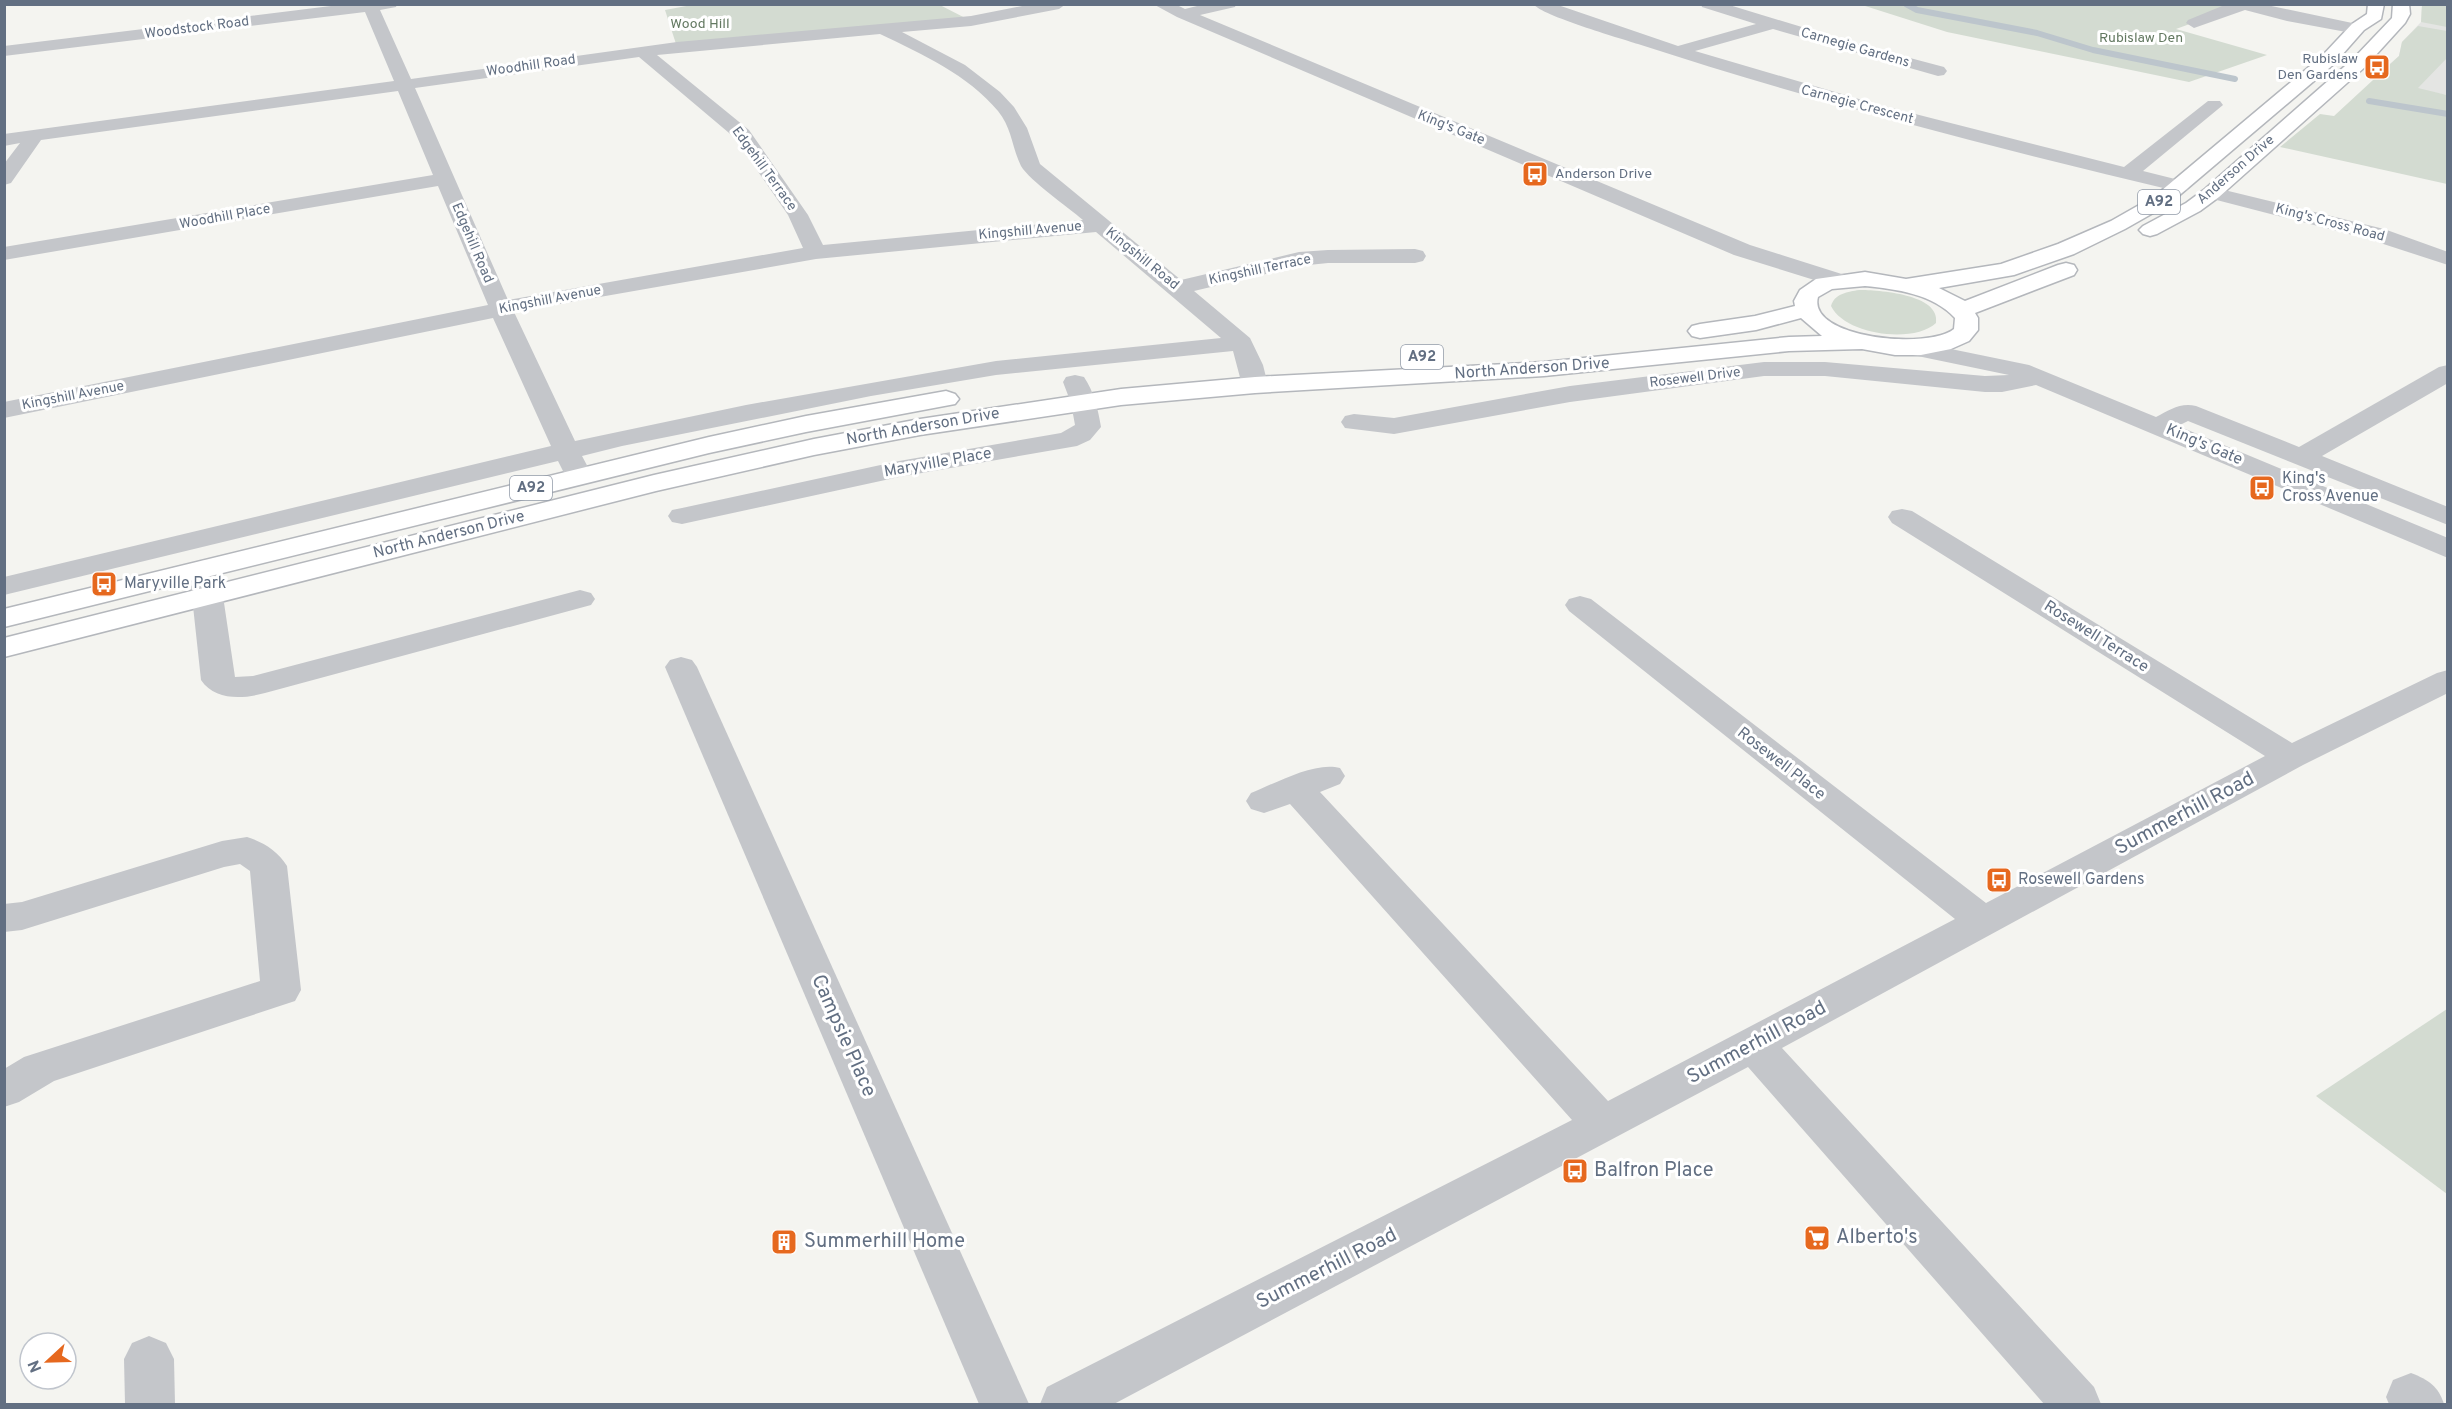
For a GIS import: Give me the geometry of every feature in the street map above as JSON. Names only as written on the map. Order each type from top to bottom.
[{"type":"main road","points":[[2354,4],[2358,28]]},
{"type":"main road","name":"Anderson Drive","points":[[1909,285],[2006,270],[2066,249],[2118,225],[2162,200],[2328,60],[2358,28],[2375,16],[2376,4]]},
{"type":"main road","name":"Anderson Drive","points":[[2124,243],[2193,207],[2212,193],[2359,63],[2399,20],[2402,14],[2401,4]]},
{"type":"main road","name":"A92","points":[[1964,320],[2095,258]]},
{"type":"main road","name":"A92","points":[[1865,279],[1909,285],[1949,301],[1964,320],[1962,334],[1947,343],[1912,348],[1863,342],[1826,328],[1812,317],[1807,303],[1825,284],[1840,281],[1865,279]]},
{"type":"main road","name":"North Anderson Drive","points":[[4,618],[205,583],[733,465],[1079,392],[1250,365],[1472,354],[1734,327],[1807,303]]},
{"type":"main road","name":"North Anderson Drive","points":[[1250,365],[1544,369],[1769,345],[1863,342]]},
{"type":"main road","name":"North Anderson Drive","points":[[4,648],[205,583],[579,477],[828,420],[964,396],[1079,392]]},
{"type":"street","name":"Woodhill Road","points":[[4,140],[642,51],[995,18],[1059,4]]},
{"type":"street","name":"King's Gate","points":[[1160,4],[1343,84],[1742,250],[1840,281]]},
{"type":"street","points":[[1184,14],[1229,4]]},
{"type":"street","name":"Carnegie Crescent","points":[[1540,4],[1678,51],[1871,109],[2180,186]]},
{"type":"street","name":"Carnegie Gardens","points":[[1708,4],[1938,71]]},
{"type":"street","points":[[2194,23],[2243,5],[2287,16],[2358,28]]},
{"type":"street","name":"Woodstock Road","points":[[4,51],[380,6]]},
{"type":"street","name":"Edgehill Road","points":[[380,6],[405,83],[445,179],[501,309],[579,477]]},
{"type":"street","points":[[1678,51],[1772,24]]},
{"type":"street","name":"Kingshill Road","points":[[883,29],[939,57],[988,91],[1004,108],[1018,129],[1026,156],[1032,167],[1178,288],[1250,365]]},
{"type":"street","name":"Edgehill Terrace","points":[[642,51],[742,134],[798,214],[816,252]]},
{"type":"street","points":[[2127,174],[2214,105]]},
{"type":"street","points":[[4,179],[35,136]]},
{"type":"street","name":"Woodhill Place","points":[[4,254],[445,179]]},
{"type":"street","name":"King's Cross Road","points":[[2212,193],[2376,234],[2448,259]]},
{"type":"street","name":"Kingshill Avenue","points":[[4,410],[526,302],[816,252],[1100,225]]},
{"type":"street","name":"King's Gate","points":[[1742,250],[1807,303]]},
{"type":"street","name":"Kingshill Terrace","points":[[1178,288],[1299,259],[1347,254],[1385,257],[1414,256]]},
{"type":"street","name":"King's Gate","points":[[1964,320],[2030,373]]},
{"type":"street","name":"King's Gate","points":[[1912,348],[2030,373],[2448,549]]},
{"type":"street","name":"North Anderson Drive","points":[[4,586],[568,451],[866,390],[1000,367],[1250,365]]},
{"type":"street","name":"Rosewell Drive","points":[[1354,422],[1394,426],[1570,394],[1764,369],[1825,369],[1985,384],[2002,384],[2030,373]]},
{"type":"street","points":[[2301,457],[2448,372]]},
{"type":"street","name":"Maryville Place","points":[[682,516],[743,513],[899,468],[1068,440],[1081,434],[1088,427],[1079,392]]},
{"type":"street","name":"King's Gate","points":[[2158,426],[2187,411],[2448,517]]},
{"type":"street","name":"Rosewell Terrace","points":[[1902,517],[2291,757]]},
{"type":"street","points":[[205,583],[217,680],[223,686],[234,688],[253,686],[580,599]]},
{"type":"street","name":"Rosewell Place","points":[[1580,604],[1984,922]]},
{"type":"street","name":"Campsie Place","points":[[681,667],[1004,1404]]},
{"type":"street","name":"Summerhill Road","points":[[1065,1404],[1603,1125],[2291,757],[2448,680]]},
{"type":"street","points":[[1296,788],[1603,1125]]},
{"type":"street","points":[[4,918],[22,916],[222,854],[247,850],[268,866],[281,990],[39,1069],[4,1090]]},
{"type":"street","points":[[1753,1044],[2076,1404]]},
{"type":"shaded area","points":[[2422,5],[2447,5],[2447,95],[2417,89],[2377,75],[2399,56],[2402,42],[2421,22]]},
{"type":"green space","name":"Wood Hill","points":[[697,4],[938,4],[971,21],[677,47],[665,10]]},
{"type":"green space","name":"Rubislaw Den","points":[[1862,5],[2242,5],[2176,29],[2267,55],[2189,82],[1947,32]]},
{"type":"green space","points":[[2422,5],[2447,5],[2447,27],[2421,22]]},
{"type":"green space","points":[[2418,26],[2447,31],[2447,58],[2418,88],[2447,95],[2447,184],[2280,147],[2320,114],[2334,116],[2399,56],[2402,42]]},
{"type":"green space","points":[[1859,290],[1893,293],[1919,300],[1935,313],[1936,323],[1912,333],[1897,334],[1865,330],[1850,324],[1831,306],[1839,296]]},
{"type":"green space","points":[[2447,1009],[2447,1194],[2316,1096]]},
{"type":"waterway","points":[[1906,4],[1917,10],[2037,33],[2093,50],[2235,79]]},
{"type":"waterway","points":[[2369,101],[2448,114]]},
{"type":"place","name":"Rubislaw Den Gardens","points":[[2377,67]]},
{"type":"place","name":"Anderson Drive","points":[[1535,174]]},
{"type":"place","name":"King's Cross Avenue","points":[[2262,488]]},
{"type":"place","name":"Maryville Park","points":[[104,584]]},
{"type":"place","name":"Rosewell Gardens","points":[[1999,880]]},
{"type":"place","name":"Balfron Place","points":[[1575,1171]]},
{"type":"place","name":"Alberto's","points":[[1817,1238]]},
{"type":"place","name":"Summerhill Home","points":[[784,1242]]}]
